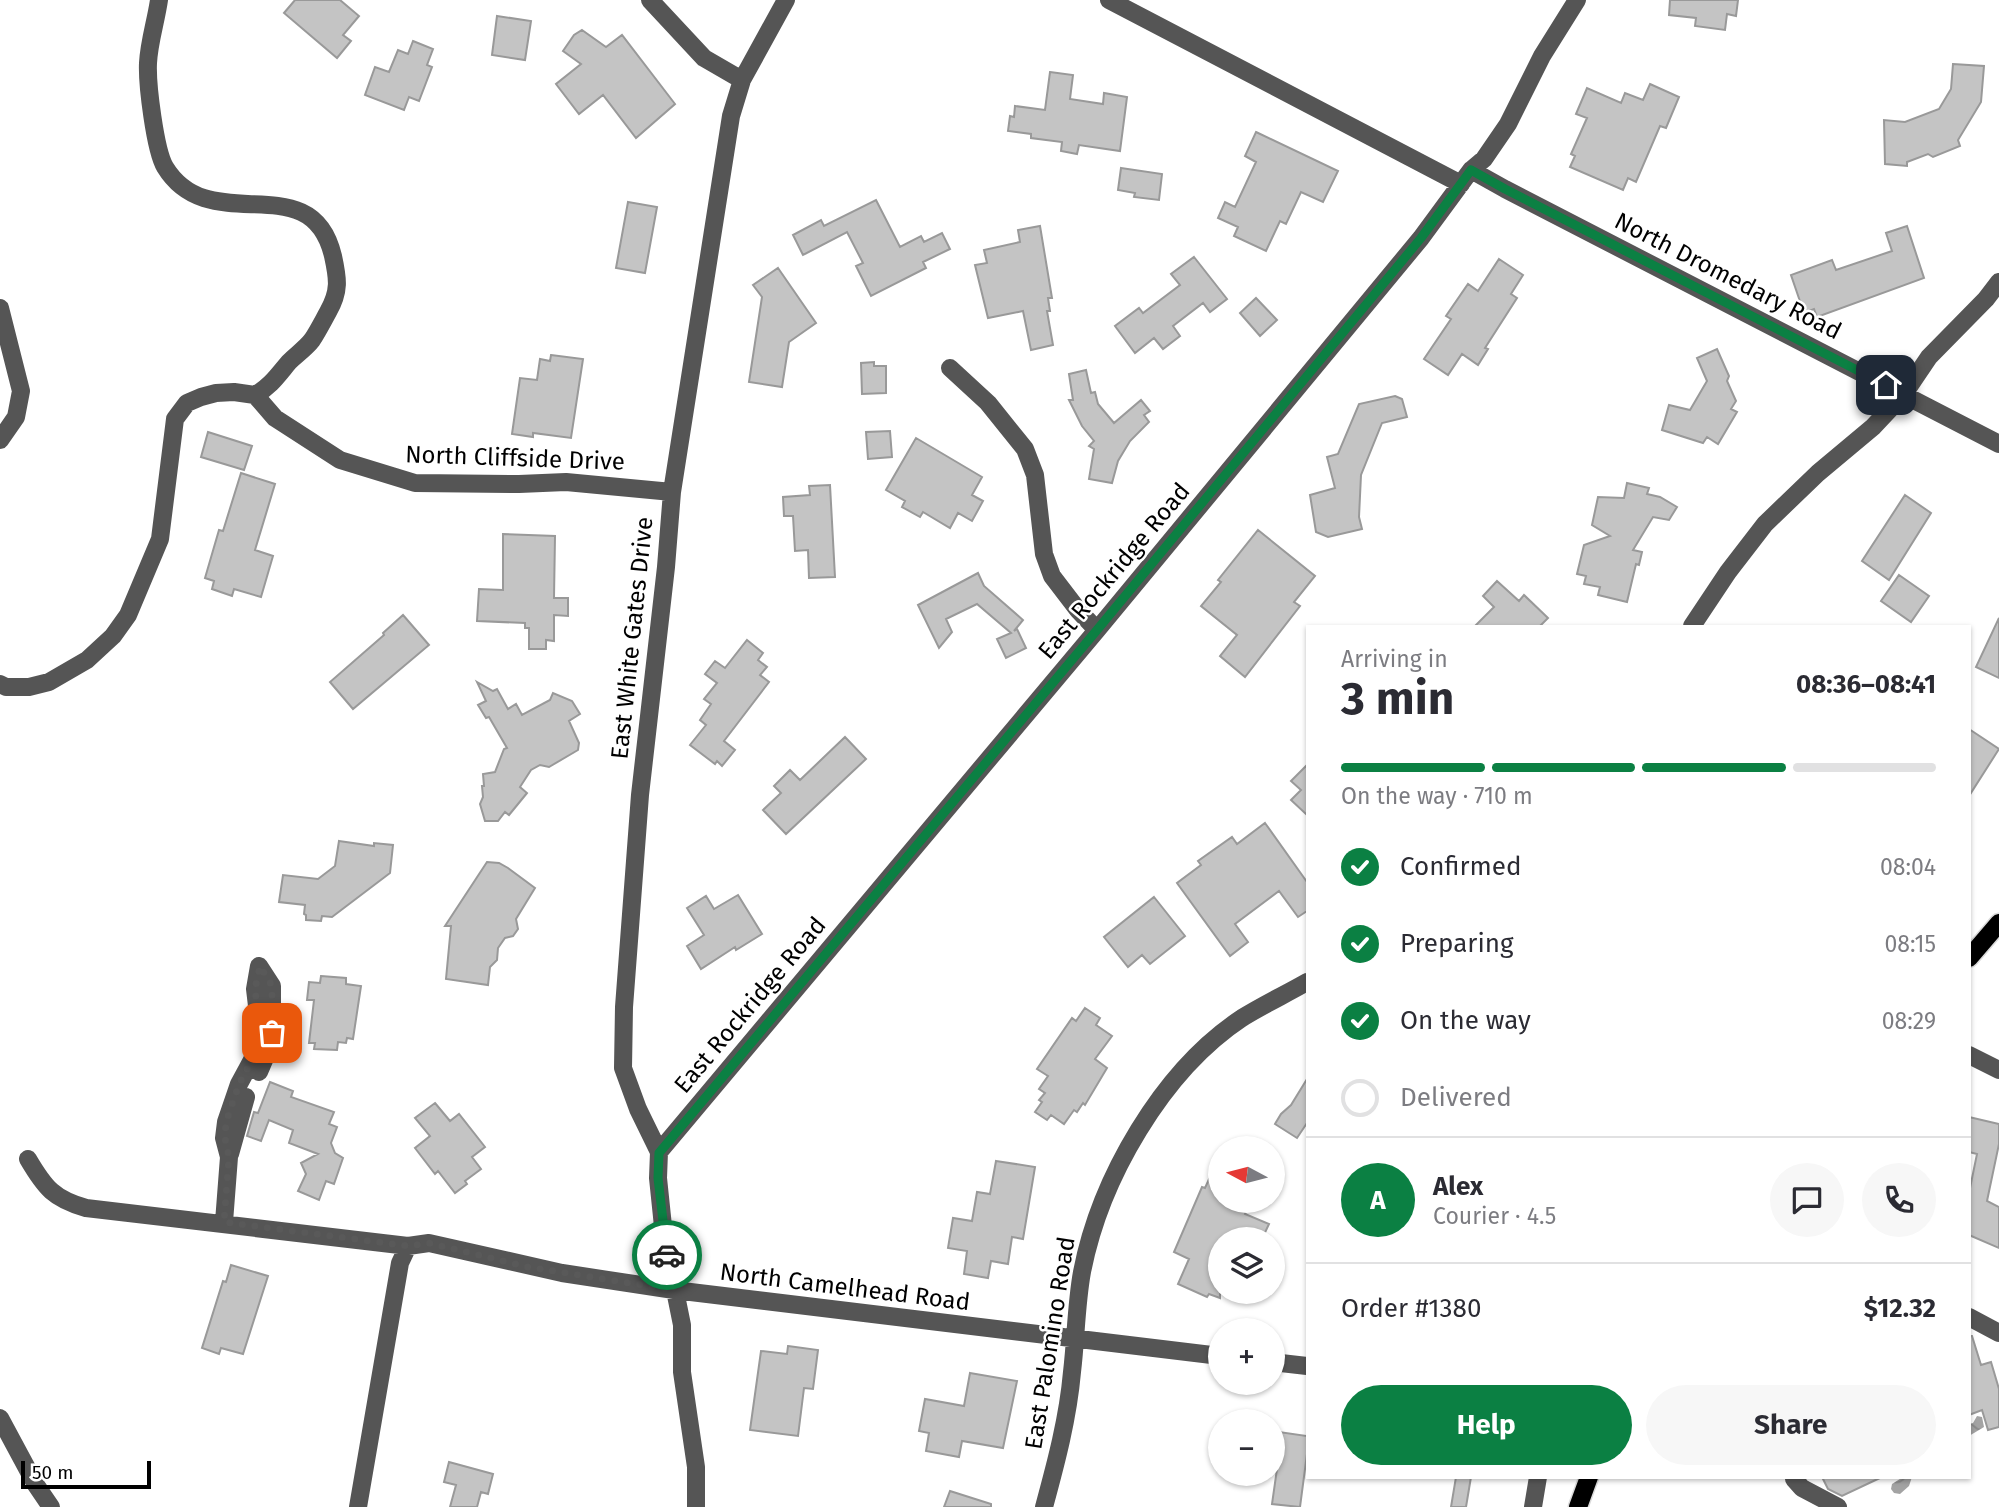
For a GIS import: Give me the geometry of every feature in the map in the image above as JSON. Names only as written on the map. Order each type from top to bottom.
[{"type":"main road","points":[[1971,956],[1999,923]]},
{"type":"main road","points":[[1578,1507],[1588,1479]]},
{"type":"street","points":[[0,684],[6,687],[29,687],[49,682],[87,660],[113,636],[128,615],[160,539],[174,419],[187,403],[201,397],[234,392],[255,395],[268,388],[311,341],[330,309],[339,281],[329,241],[319,225],[296,209],[267,204],[209,201],[187,192],[166,169],[157,150],[148,64],[159,0]]},
{"type":"street","points":[[650,0],[704,58],[742,80]]},
{"type":"street","name":"East White Gates Drive","points":[[696,1507],[696,1467],[682,1372],[682,1325],[664,1236],[658,1178],[659,1153],[638,1109],[623,1068],[624,1007],[640,795],[672,492],[731,116],[742,80],[786,0]]},
{"type":"street","name":"North Dromedary Road","points":[[1109,0],[1466,177],[1505,189],[1999,444]]},
{"type":"street","name":"East Rockridge Road","points":[[659,1153],[1097,630],[1421,238],[1466,177],[1484,159],[1508,124],[1542,56],[1577,0]]},
{"type":"street","points":[[1693,625],[1728,572],[1765,524],[1818,473],[1873,427],[1904,394],[1929,357],[1999,282]]},
{"type":"street","points":[[0,308],[21,391],[16,417],[0,440]]},
{"type":"street","points":[[950,368],[988,403],[1025,449],[1035,475],[1044,554],[1052,576],[1097,630]]},
{"type":"street","name":"North Cliffside Drive","points":[[255,395],[275,418],[340,460],[415,484],[566,482],[672,492]]},
{"type":"street","points":[[224,1222],[229,1157],[225,1138],[226,1122],[239,1084],[252,1060],[260,1031],[255,989],[260,966],[272,986],[272,1033],[268,1051],[243,1105],[236,1141],[229,1157]]},
{"type":"street","name":"East Palomino Road","points":[[1044,1507],[1065,1421],[1082,1273],[1094,1221],[1134,1136],[1159,1098],[1196,1056],[1241,1019],[1306,983]]},
{"type":"street","points":[[1971,1056],[1999,1070]]},
{"type":"street","name":"North Camelhead Road","points":[[28,1159],[41,1182],[54,1194],[69,1203],[86,1208],[224,1222],[408,1246],[429,1243],[551,1271],[674,1290],[1208,1355]]},
{"type":"street","points":[[358,1507],[400,1263],[408,1246]]},
{"type":"street","points":[[1971,1318],[1999,1333]]},
{"type":"street","points":[[1285,1363],[1306,1366]]},
{"type":"street","points":[[0,1418],[51,1507]]},
{"type":"street","points":[[1533,1507],[1538,1479]]},
{"type":"street","points":[[1794,1479],[1802,1488],[1838,1507]]},
{"type":"water","points":[[1977,1416],[1982,1417],[1984,1427],[1971,1435],[1971,1424]]},
{"type":"water","points":[[1900,1479],[1911,1479],[1909,1486],[1900,1494],[1894,1493],[1892,1484]]},
{"type":"building","points":[[295,0],[340,0],[359,16],[343,35],[351,41],[337,58],[284,13]]},
{"type":"building","points":[[1670,0],[1738,0],[1736,16],[1727,14],[1725,30],[1695,26],[1696,18],[1669,15]]},
{"type":"building","points":[[497,16],[531,21],[525,60],[492,55]]},
{"type":"building","points":[[582,30],[606,47],[622,35],[675,104],[636,138],[603,95],[579,114],[556,84],[581,64],[563,51],[574,35]]},
{"type":"building","points":[[413,41],[433,49],[427,65],[432,67],[419,101],[409,97],[404,110],[365,95],[375,67],[389,72],[398,50],[408,54]]},
{"type":"building","points":[[1953,64],[1984,66],[1981,102],[1958,140],[1960,146],[1933,157],[1928,154],[1907,162],[1907,166],[1885,164],[1884,120],[1905,122],[1939,109],[1951,89]]},
{"type":"building","points":[[1050,72],[1073,75],[1070,99],[1103,104],[1104,93],[1127,97],[1120,151],[1079,145],[1077,154],[1061,151],[1062,142],[1031,138],[1031,134],[1008,131],[1010,116],[1014,117],[1015,106],[1045,110]]},
{"type":"building","points":[[1650,84],[1679,97],[1666,128],[1660,126],[1636,182],[1628,178],[1623,190],[1570,167],[1575,156],[1571,154],[1587,118],[1576,114],[1587,88],[1621,103],[1625,93],[1643,100]]},
{"type":"building","points":[[1256,132],[1338,171],[1323,202],[1301,192],[1286,224],[1280,221],[1266,251],[1234,236],[1238,227],[1218,218],[1225,202],[1235,207],[1256,162],[1245,156]]},
{"type":"building","points":[[1121,168],[1162,174],[1159,200],[1134,197],[1135,193],[1118,190]]},
{"type":"building","points":[[876,200],[900,247],[921,236],[924,242],[942,233],[950,249],[923,262],[926,268],[871,296],[856,266],[863,263],[847,232],[803,255],[793,235],[821,220],[824,226]]},
{"type":"building","points":[[628,202],[657,207],[645,273],[616,268]]},
{"type":"building","points":[[1040,226],[1052,298],[1048,298],[1050,311],[1047,311],[1053,345],[1031,350],[1023,311],[988,318],[975,265],[987,263],[984,250],[1020,242],[1018,230]]},
{"type":"building","points":[[1907,226],[1924,278],[1817,317],[1814,309],[1804,313],[1791,275],[1832,260],[1836,270],[1892,251],[1886,233]]},
{"type":"building","points":[[1194,257],[1227,299],[1210,312],[1203,303],[1173,326],[1180,336],[1163,349],[1154,338],[1135,353],[1115,326],[1139,308],[1143,313],[1180,285],[1171,274]]},
{"type":"building","points":[[1499,259],[1523,275],[1511,294],[1517,298],[1485,348],[1488,349],[1478,365],[1462,354],[1448,375],[1424,359],[1451,319],[1446,316],[1468,284],[1478,291]]},
{"type":"building","points":[[778,268],[816,323],[789,342],[782,387],[749,382],[762,297],[753,285]]},
{"type":"building","points":[[1256,298],[1277,320],[1260,336],[1240,313]]},
{"type":"building","points":[[1717,349],[1736,401],[1731,409],[1737,412],[1718,444],[1707,437],[1703,443],[1662,430],[1669,405],[1690,410],[1707,381],[1697,358]]},
{"type":"building","points":[[551,355],[583,359],[571,438],[533,433],[533,437],[512,434],[520,378],[537,380],[540,359],[550,361]]},
{"type":"building","points":[[874,362],[874,366],[886,366],[886,393],[862,394],[861,363]]},
{"type":"building","points":[[1086,370],[1091,393],[1095,392],[1098,404],[1114,423],[1141,400],[1150,411],[1144,415],[1149,422],[1130,441],[1118,461],[1112,483],[1089,479],[1094,449],[1089,446],[1094,441],[1082,426],[1069,400],[1073,400],[1069,374]]},
{"type":"building","points":[[1395,396],[1402,399],[1407,417],[1382,423],[1361,475],[1359,517],[1362,529],[1328,537],[1316,532],[1310,495],[1335,488],[1327,457],[1338,454],[1359,404]]},
{"type":"building","points":[[890,431],[892,457],[868,459],[866,432]]},
{"type":"building","points":[[208,432],[252,446],[244,470],[201,457]]},
{"type":"building","points":[[916,438],[982,477],[972,495],[983,501],[972,521],[958,513],[950,528],[923,512],[920,517],[902,507],[905,501],[886,490]]},
{"type":"building","points":[[241,473],[275,484],[255,550],[273,556],[261,597],[234,589],[232,596],[212,589],[214,581],[205,578],[219,530],[223,531]]},
{"type":"building","points":[[1627,483],[1649,488],[1647,494],[1660,497],[1677,507],[1669,520],[1653,517],[1633,550],[1642,552],[1639,565],[1636,564],[1627,602],[1598,595],[1600,587],[1584,584],[1586,576],[1577,574],[1584,545],[1610,536],[1592,525],[1598,497],[1624,498]]},
{"type":"building","points":[[830,485],[835,577],[809,578],[808,550],[795,551],[793,516],[784,516],[783,497],[810,495],[809,486]]},
{"type":"building","points":[[1905,495],[1931,513],[1889,580],[1862,561]]},
{"type":"building","points":[[1258,530],[1315,576],[1294,602],[1300,606],[1245,677],[1220,656],[1237,635],[1201,606]]},
{"type":"building","points":[[503,534],[555,536],[554,598],[568,598],[568,616],[554,615],[554,641],[546,640],[546,649],[529,649],[529,628],[525,628],[525,623],[477,621],[479,589],[503,590]]},
{"type":"building","points":[[978,573],[984,586],[1023,620],[1014,631],[1017,629],[1026,648],[1006,658],[997,639],[1011,633],[977,604],[946,619],[952,632],[939,648],[918,605]]},
{"type":"building","points":[[1899,575],[1929,596],[1911,622],[1881,601]]},
{"type":"building","points":[[1497,581],[1519,601],[1524,595],[1548,618],[1541,625],[1476,625],[1494,607],[1483,596]]},
{"type":"building","points":[[403,615],[429,645],[353,709],[330,682]]},
{"type":"building","points":[[1999,618],[1999,678],[1976,667]]},
{"type":"building","points":[[747,640],[763,653],[758,660],[767,667],[760,675],[769,682],[724,741],[735,750],[722,766],[717,761],[715,764],[690,745],[706,725],[700,720],[711,704],[704,699],[717,683],[705,674],[715,661],[725,668]]},
{"type":"building","points":[[477,682],[493,691],[497,689],[508,709],[516,704],[522,715],[550,700],[553,693],[572,701],[580,714],[569,721],[579,743],[578,750],[549,767],[540,765],[531,770],[520,787],[527,793],[509,815],[505,812],[498,821],[485,821],[480,804],[483,797],[483,774],[495,772],[504,749],[507,748],[489,717],[486,718],[478,705],[486,701]]},
{"type":"building","points":[[1971,730],[1999,749],[1971,793]]},
{"type":"building","points":[[845,737],[866,759],[786,834],[763,810],[781,793],[774,786],[790,770],[800,780]]},
{"type":"building","points":[[1306,766],[1306,814],[1291,800],[1301,790],[1291,781]]},
{"type":"building","points":[[1265,823],[1306,881],[1306,912],[1298,917],[1279,891],[1235,924],[1248,942],[1230,956],[1177,883],[1201,865],[1198,861],[1232,837],[1237,844]]},
{"type":"building","points":[[339,841],[374,846],[374,843],[393,845],[390,873],[332,917],[322,916],[321,921],[306,920],[305,905],[279,902],[283,875],[318,879],[335,866]]},
{"type":"building","points":[[487,862],[499,863],[535,888],[516,919],[518,929],[513,936],[505,938],[498,948],[497,960],[490,967],[488,985],[446,979],[451,926],[445,926]]},
{"type":"building","points":[[738,895],[762,934],[736,950],[735,947],[701,969],[687,946],[704,935],[687,908],[706,896],[714,909]]},
{"type":"building","points":[[1154,897],[1185,936],[1150,964],[1142,955],[1128,967],[1104,937]]},
{"type":"building","points":[[321,976],[346,978],[346,984],[361,986],[353,1039],[347,1038],[346,1043],[338,1042],[337,1050],[314,1049],[315,1043],[309,1043],[314,1000],[307,1000],[309,982],[320,983]]},
{"type":"building","points":[[1085,1008],[1100,1018],[1096,1025],[1112,1036],[1095,1059],[1107,1068],[1085,1105],[1083,1103],[1077,1112],[1074,1110],[1064,1124],[1051,1115],[1047,1120],[1035,1112],[1045,1093],[1039,1089],[1048,1076],[1037,1069],[1072,1018],[1076,1021]]},
{"type":"building","points":[[1306,1081],[1306,1124],[1297,1138],[1275,1124]]},
{"type":"building","points":[[270,1082],[293,1091],[291,1097],[334,1112],[329,1124],[337,1127],[331,1143],[335,1153],[343,1158],[334,1184],[326,1181],[319,1200],[298,1191],[306,1174],[301,1163],[318,1154],[289,1143],[293,1130],[269,1120],[261,1141],[247,1136],[254,1112],[258,1113]]},
{"type":"building","points":[[435,1103],[450,1121],[459,1114],[485,1147],[472,1157],[481,1169],[455,1193],[438,1171],[435,1174],[415,1148],[430,1136],[415,1118]]},
{"type":"building","points":[[1971,1117],[1999,1124],[1999,1144],[1987,1201],[1999,1207],[1999,1248],[1971,1236],[1971,1183],[1977,1154],[1971,1152]]},
{"type":"building","points":[[996,1161],[1035,1167],[1023,1239],[1012,1237],[1008,1264],[991,1261],[988,1278],[964,1274],[967,1251],[948,1248],[953,1218],[972,1221],[977,1192],[990,1194]]},
{"type":"building","points":[[1208,1181],[1208,1213],[1245,1213],[1269,1224],[1268,1227],[1208,1227],[1207,1297],[1178,1284],[1189,1259],[1174,1252],[1202,1187],[1205,1188]]},
{"type":"building","points":[[231,1265],[268,1276],[243,1354],[221,1348],[219,1354],[202,1348],[223,1281],[226,1282]]},
{"type":"building","points":[[1971,1336],[1981,1365],[1991,1362],[1999,1389],[1999,1427],[1988,1430],[1982,1410],[1971,1414]]},
{"type":"building","points":[[788,1346],[818,1350],[813,1389],[804,1388],[798,1436],[750,1430],[761,1351],[787,1354]]},
{"type":"building","points":[[970,1373],[1017,1381],[1003,1448],[962,1441],[959,1457],[926,1451],[929,1433],[919,1431],[925,1399],[964,1406]]},
{"type":"building","points":[[1285,1433],[1306,1436],[1306,1462],[1300,1507],[1272,1504],[1275,1486],[1285,1486]]},
{"type":"building","points":[[449,1462],[493,1474],[488,1494],[481,1492],[477,1507],[450,1507],[456,1485],[444,1482]]},
{"type":"building","points":[[1456,1479],[1471,1479],[1466,1507],[1451,1507]]},
{"type":"building","points":[[1823,1479],[1878,1479],[1842,1496],[1828,1489]]},
{"type":"building","points":[[950,1491],[991,1504],[991,1507],[944,1507]]},
{"type":"way so far","points":[[272,1033],[272,986],[260,966],[255,989],[260,1031],[257,1046],[239,1084],[226,1122],[225,1138],[229,1157],[224,1222],[408,1246],[429,1243],[528,1267],[674,1290],[667,1255]]},
{"type":"route","points":[[667,1255],[658,1178],[659,1153],[1421,238],[1471,170],[1886,385]]}]
